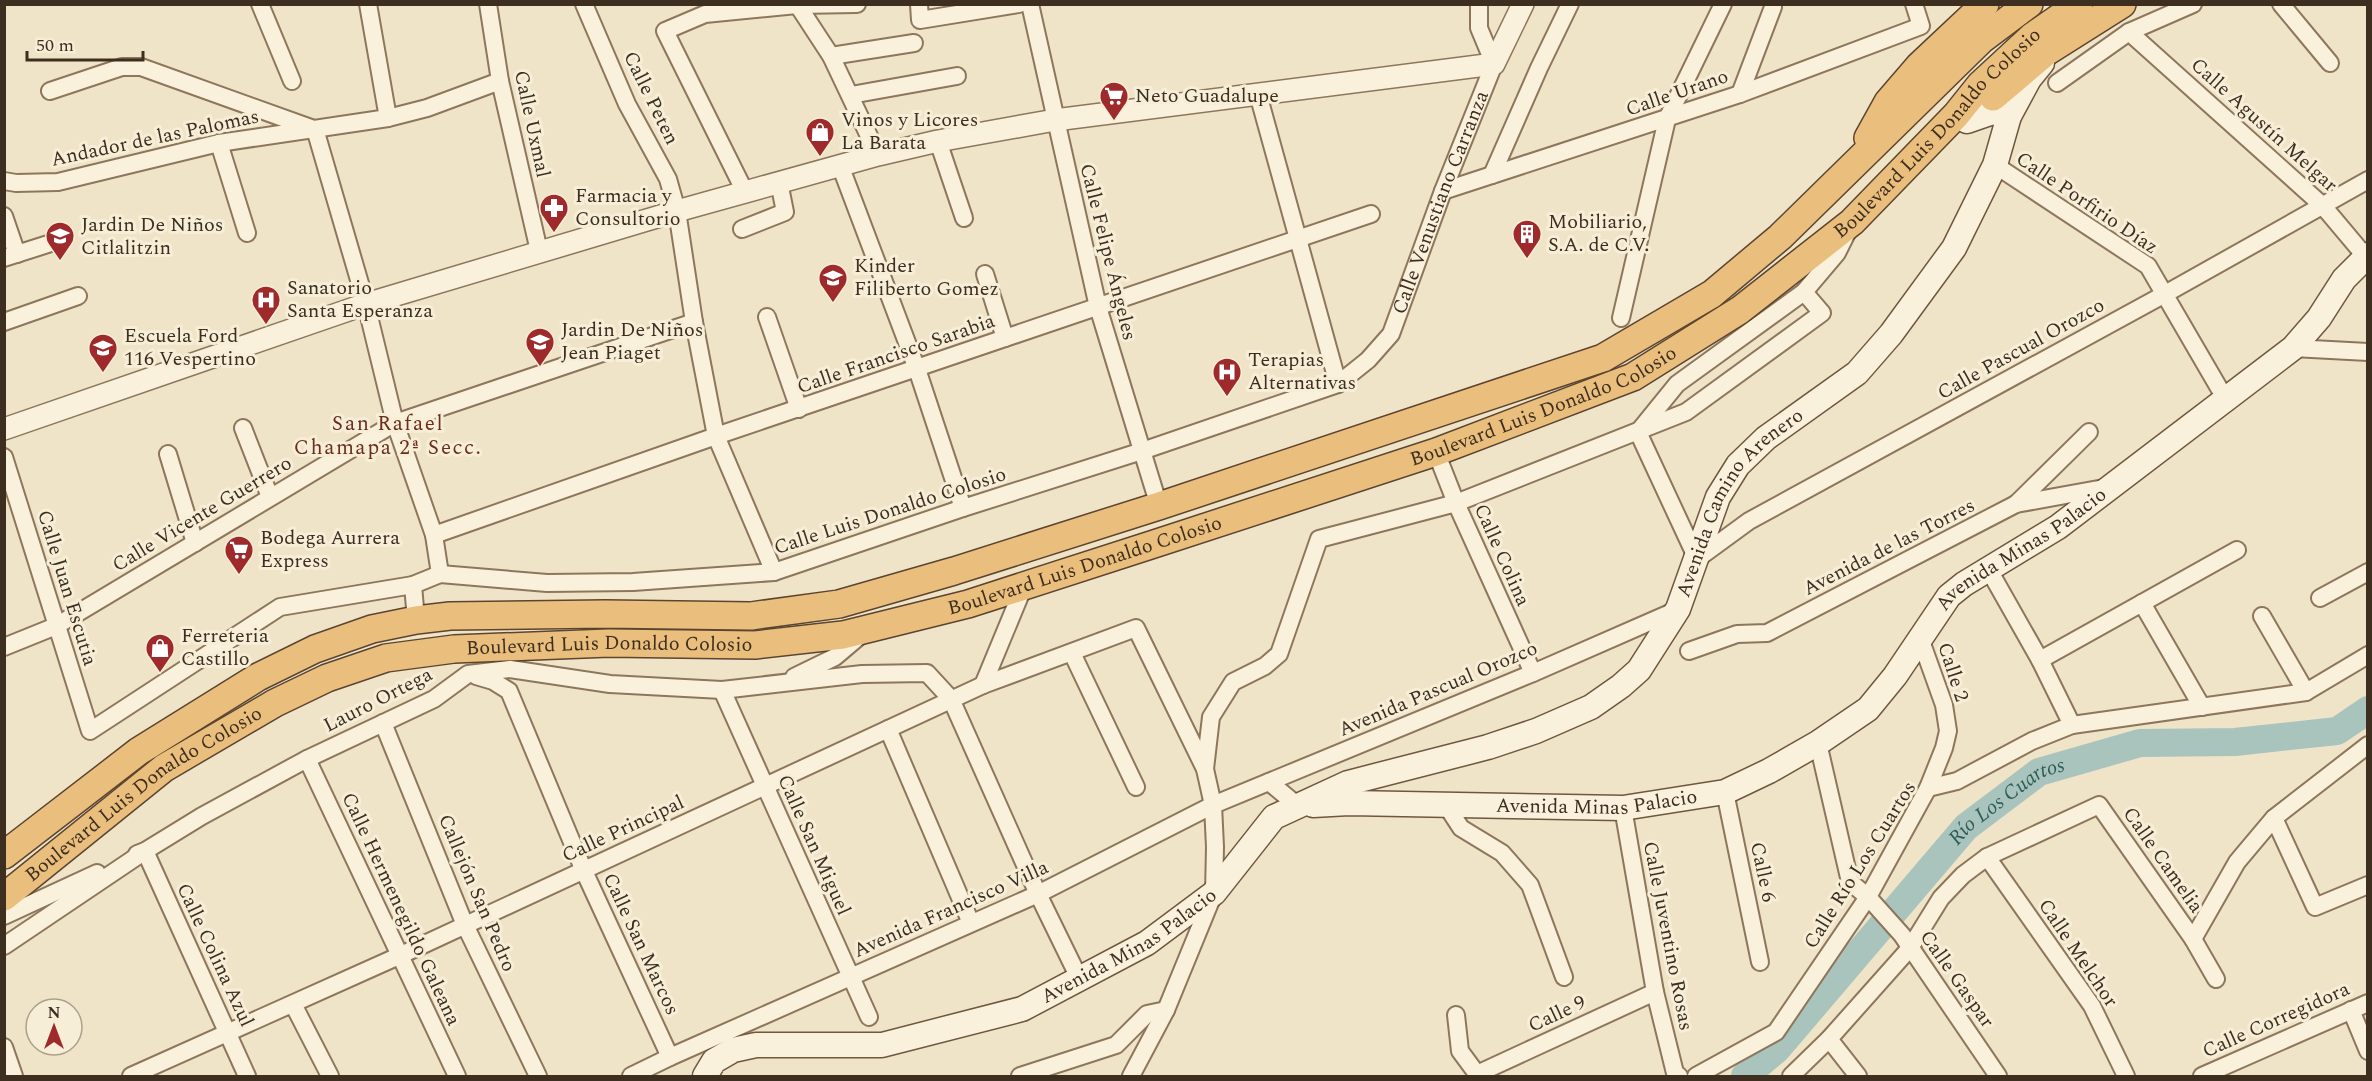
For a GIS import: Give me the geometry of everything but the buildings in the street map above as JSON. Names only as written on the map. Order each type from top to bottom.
[{"type":"highway","points":[[1859,159],[1888,102],[1919,66],[1985,4]]},
{"type":"highway","name":"Boulevard Luis Donaldo Colosio","points":[[4,855],[139,751],[258,677],[315,649],[372,629],[450,616],[605,614],[751,616],[839,604],[954,571],[1159,506],[1603,358],[1712,294],[1780,237],[1981,40],[2029,4]]},
{"type":"highway","name":"Boulevard Luis Donaldo Colosio","points":[[4,897],[164,768],[275,703],[327,678],[386,658],[454,650],[571,645],[755,645],[843,635],[968,604],[1436,452],[1633,377],[1740,310],[1852,222],[1956,115],[1980,84],[2033,36],[2079,4]]},
{"type":"highway","points":[[1938,134],[1967,121],[2046,52],[2122,4]]},
{"type":"main road","name":"Avenida Camino Arenero","points":[[1298,806],[1348,783],[1488,747],[1536,731],[1591,707],[1639,670],[1678,609],[1718,497],[1738,465],[1766,438],[1857,373],[1891,334],[1954,248],[1995,165],[2009,116],[2029,79],[2056,46]]},
{"type":"main road","points":[[1967,121],[1993,112],[2009,116]]},
{"type":"main road","name":"Avenida Minas Palacio","points":[[707,1060],[733,1050],[756,1045],[882,1045],[1022,1009],[1148,943],[1214,892],[1274,817],[1298,806],[1349,803],[1623,808],[1725,792],[1769,771],[1818,743],[1868,709],[1895,676],[1948,596],[2058,527],[2294,348],[2319,318],[2344,279],[2366,255]]},
{"type":"street","points":[[260,4],[292,81]]},
{"type":"street","points":[[368,4],[388,118]]},
{"type":"street","name":"Calle Uxmal","points":[[488,4],[500,81],[539,251]]},
{"type":"street","name":"Calle Peten","points":[[584,4],[627,104],[668,179],[677,211],[694,322],[716,436],[774,572]]},
{"type":"street","points":[[745,192],[665,31],[702,9],[857,4]]},
{"type":"street","points":[[919,12],[1018,4]]},
{"type":"street","name":"Calle Felipe Ángeles","points":[[1030,4],[1098,307],[1159,506]]},
{"type":"street","points":[[4,429],[366,303],[677,211],[878,155],[938,141],[1055,120],[1494,64],[1479,28],[1479,4]]},
{"type":"street","points":[[1492,175],[1570,4]]},
{"type":"street","points":[[1621,318],[1667,119],[1723,4]]},
{"type":"street","name":"Calle Urano","points":[[1443,191],[1740,94],[1921,26],[1914,4]]},
{"type":"street","points":[[2057,84],[2129,32],[2193,4]]},
{"type":"street","points":[[2281,4],[2330,63]]},
{"type":"street","points":[[797,5],[831,56],[878,155]]},
{"type":"street","name":"Calle Venustiano Carranza","points":[[1338,384],[1368,360],[1391,334],[1443,191],[1494,64],[1524,5]]},
{"type":"street","points":[[1740,94],[1773,7]]},
{"type":"street","name":"Calle Agustín Melgar","points":[[2129,32],[2323,206],[2366,255]]},
{"type":"street","points":[[831,56],[914,43]]},
{"type":"street","points":[[50,91],[122,67],[141,67],[315,129],[366,303],[395,423],[434,535],[439,556],[440,574],[413,585],[416,620]]},
{"type":"street","points":[[851,95],[957,76]]},
{"type":"street","name":"Andador de las Palomas","points":[[4,181],[58,182],[219,143],[388,118],[427,108],[500,81]]},
{"type":"street","points":[[1258,94],[1338,384]]},
{"type":"street","points":[[938,141],[964,218]]},
{"type":"street","points":[[219,143],[247,233]]},
{"type":"street","points":[[840,165],[917,369],[963,508]]},
{"type":"street","name":"Calle Porfirio Díaz","points":[[1995,165],[2148,266],[2226,400]]},
{"type":"street","name":"Calle Pascual Orozco","points":[[1697,559],[1749,521],[2165,294],[2367,180]]},
{"type":"street","points":[[742,229],[785,212],[779,182]]},
{"type":"street","name":"Calle Francisco Sarabia","points":[[434,535],[716,436],[1371,214]]},
{"type":"street","points":[[4,216],[11,256],[51,243]]},
{"type":"street","points":[[1638,432],[1677,384],[1804,292],[1837,253],[1852,222]]},
{"type":"street","points":[[985,273],[1005,338]]},
{"type":"street","points":[[1131,1077],[1166,1010],[1214,892],[1213,805],[1205,769],[1211,717],[1233,682],[1265,666],[1279,654],[1319,539],[1456,502],[1686,412],[1822,313],[1804,292]]},
{"type":"street","points":[[4,322],[78,296]]},
{"type":"street","points":[[767,317],[799,409]]},
{"type":"street","name":"Calle Vicente Guerrero","points":[[4,648],[56,626],[395,423],[694,322]]},
{"type":"street","points":[[2294,348],[2367,352]]},
{"type":"street","name":"Calle Luis Donaldo Colosio","points":[[440,574],[547,583],[633,582],[774,572],[963,508],[1142,452],[1338,384]]},
{"type":"street","points":[[243,428],[270,497]]},
{"type":"street","points":[[1638,432],[1697,559]]},
{"type":"street","points":[[2016,504],[2089,432]]},
{"type":"street","name":"Calle Colina","points":[[1436,452],[1533,673]]},
{"type":"street","points":[[168,454],[195,543]]},
{"type":"street","name":"Calle Juan Escutia","points":[[4,457],[90,731],[280,607],[413,585]]},
{"type":"street","name":"Avenida de las Torres","points":[[1689,651],[1737,634],[1767,633],[2016,504],[2111,487]]},
{"type":"street","points":[[2040,660],[2237,550]]},
{"type":"street","points":[[1989,570],[2040,660],[2072,725]]},
{"type":"street","points":[[2320,598],[2367,572]]},
{"type":"street","points":[[983,685],[1024,586]]},
{"type":"street","points":[[2142,603],[2202,707]]},
{"type":"street","name":"Avenida Pascual Orozco","points":[[1213,805],[1533,673],[1678,609]]},
{"type":"street","points":[[2262,616],[2306,692]]},
{"type":"street","points":[[783,683],[835,657],[869,628]]},
{"type":"street","name":"Calle Principal","points":[[131,1077],[401,955],[951,699],[1136,628],[1205,769]]},
{"type":"street","name":"Calle 2","points":[[1920,638],[1944,705],[1948,731],[1944,748],[1928,788]]},
{"type":"street","points":[[468,674],[510,669],[571,645]]},
{"type":"street","points":[[1072,652],[1136,787]]},
{"type":"street","name":"Calle Río Los Cuartos","points":[[1696,1077],[1776,1032],[1872,903],[1928,788],[1957,780],[2032,741],[2072,725],[2306,692],[2367,655]]},
{"type":"street","points":[[510,669],[610,684],[722,690],[862,674],[927,673],[951,699],[1038,894],[1079,978]]},
{"type":"street","name":"Lauro Ortega","points":[[4,946],[145,850],[202,816],[307,759],[435,699],[468,674]]},
{"type":"street","name":"Calle San Marcos","points":[[468,674],[493,681],[509,691],[584,870],[670,1057]]},
{"type":"street","name":"Calle San Miguel","points":[[722,690],[869,1017]]},
{"type":"street","name":"Callejón San Pedro","points":[[383,723],[465,925],[538,1077]]},
{"type":"street","points":[[888,729],[971,923]]},
{"type":"street","name":"Calle Gaspar","points":[[1818,743],[1850,882],[1906,941],[1998,1077]]},
{"type":"street","points":[[2193,939],[2237,862],[2274,818],[2367,745]]},
{"type":"street","name":"Calle Hermenegildo Galeana","points":[[307,759],[457,1077]]},
{"type":"street","points":[[1269,782],[1298,806]]},
{"type":"street","name":"Calle 6","points":[[1725,792],[1760,962]]},
{"type":"street","name":"Avenida Francisco Villa","points":[[631,1077],[670,1057],[707,1060],[851,977],[1038,894],[1213,805]]},
{"type":"street","points":[[1446,805],[1461,828],[1502,853],[1530,885],[1564,977]]},
{"type":"street","name":"Calle Camelia","points":[[1987,857],[2099,805],[2193,939],[2216,979]]},
{"type":"street","name":"Calle Juventino Rosas","points":[[1623,808],[1655,992],[1677,1075]]},
{"type":"street","points":[[2274,818],[2315,907],[2367,885]]},
{"type":"street","points":[[4,916],[145,850]]},
{"type":"street","name":"Calle Colina Azul","points":[[145,850],[247,1077]]},
{"type":"street","points":[[1791,1077],[1829,1039],[1941,898],[1963,875],[1987,857]]},
{"type":"street","name":"Calle Melchor","points":[[1987,857],[2092,1006],[2126,1077]]},
{"type":"street","name":"Calle 9","points":[[1456,1015],[1460,1051],[1477,1074],[1655,992]]},
{"type":"street","name":"Calle Corregidora","points":[[2202,1077],[2367,1003]]},
{"type":"street","points":[[293,1004],[330,1077]]},
{"type":"street","points":[[1020,1077],[1116,1045],[1147,1014],[1166,1010]]},
{"type":"street","points":[[2351,1010],[2367,1051]]},
{"type":"street","points":[[1829,1039],[1858,1077]]},
{"type":"street","points":[[4,1047],[14,1077]]},
{"type":"waterway","name":"Río Los Cuartos","points":[[1745,1076],[1777,1049],[1966,827],[2039,772],[2140,743],[2235,742],[2337,731],[2368,710]]},
{"type":"place","name":"Neto Guadalupe","points":[[1114,122]]},
{"type":"place","name":"Vinos y Licores La Barata","points":[[820,158]]},
{"type":"place","name":"Farmacia y Consultorio","points":[[554,234]]},
{"type":"place","name":"Mobiliario, S.A. de C.V.","points":[[1527,260]]},
{"type":"place","name":"Jardin De Niños Citlalitzin","points":[[60,262]]},
{"type":"place","name":"Kinder Filiberto Gomez","points":[[833,304]]},
{"type":"place","name":"Sanatorio Santa Esperanza","points":[[266,326]]},
{"type":"place","name":"Jardin De Niños Jean Piaget","points":[[540,368]]},
{"type":"place","name":"Escuela Ford 116 Vespertino","points":[[103,374]]},
{"type":"place","name":"Terapias Alternativas","points":[[1227,398]]},
{"type":"place","name":"Bodega Aurrera Express","points":[[239,576]]},
{"type":"place","name":"Ferreteria Castillo","points":[[160,674]]},
{"type":"district","name":"San Rafael Chamapa 2ª Secc.","points":[[388,436]]}]
